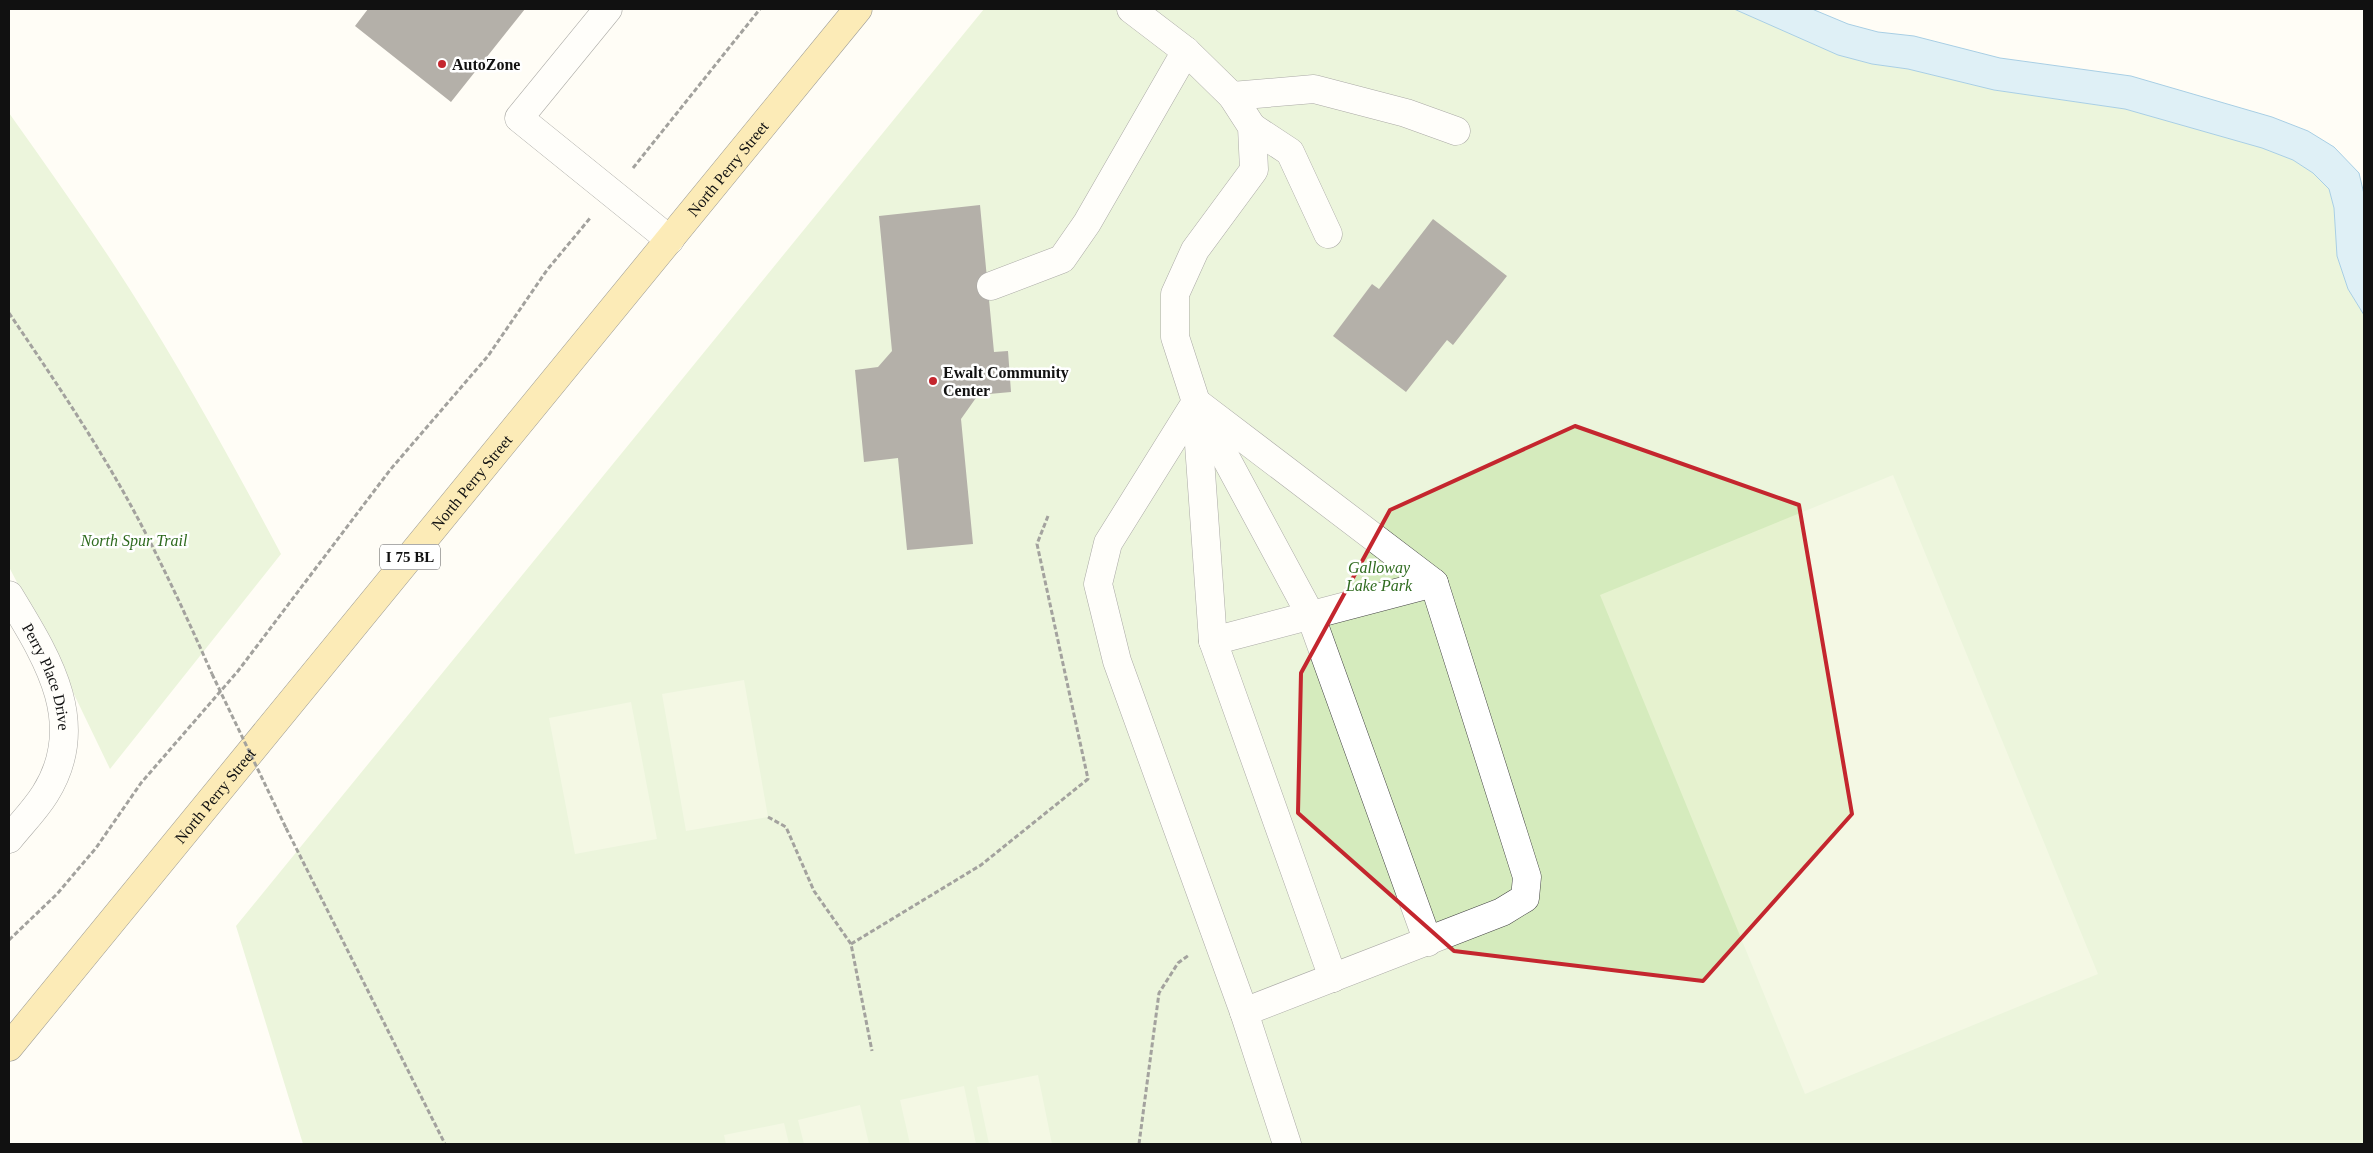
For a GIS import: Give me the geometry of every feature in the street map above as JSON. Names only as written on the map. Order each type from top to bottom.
[{"type":"main road","name":"North Perry Street","points":[[9,1047],[858,9]]},
{"type":"street","points":[[608,9],[519,118],[670,240]]},
{"type":"street","points":[[1131,9],[1186,51],[1232,96],[1252,127],[1290,152],[1328,234]]},
{"type":"street","points":[[991,286],[1062,259],[1087,223],[1186,51]]},
{"type":"street","points":[[1232,96],[1314,89],[1406,113],[1456,131]]},
{"type":"street","points":[[1252,127],[1254,170],[1195,250],[1175,294],[1175,337],[1196,402],[1310,614],[1428,942]]},
{"type":"street","points":[[1196,402],[1434,583],[1528,877],[1525,898],[1502,912],[1244,1012]]},
{"type":"street","points":[[1196,402],[1213,641],[1333,978]]},
{"type":"street","points":[[1196,402],[1108,543],[1098,584],[1117,661],[1244,1012],[1287,1144]]},
{"type":"street","points":[[1213,641],[1434,583]]},
{"type":"street","name":"Perry Place Drive","points":[[9,595],[53,673],[61,695],[64,735],[57,767],[45,794],[9,839]]},
{"type":"path","points":[[9,940],[57,894],[96,848],[141,783],[238,671],[390,470],[488,356],[547,270],[612,193],[760,9]]},
{"type":"path","points":[[9,313],[63,394],[124,493],[172,584],[212,674],[286,828],[445,1144]]},
{"type":"path","points":[[851,944],[981,865],[1088,780],[1037,544],[1048,516]]},
{"type":"path","points":[[768,817],[786,827],[814,891],[851,944],[872,1051]]},
{"type":"path","points":[[1139,1144],[1159,993],[1178,963],[1216,934]]},
{"type":"highlighted area","points":[[1575,426],[1799,505],[1852,814],[1703,981],[1454,951],[1298,813],[1301,673],[1390,510]]},
{"type":"green space","name":"Galloway Lake Park","points":[[984,9],[1734,9],[1838,55],[1872,64],[1908,69],[1994,90],[2125,109],[2262,148],[2293,160],[2313,173],[2329,189],[2334,208],[2338,256],[2348,289],[2364,315],[2364,1144],[303,1144],[236,926]]},
{"type":"green space","name":"North Spur Trail","points":[[9,113],[115,266],[149,320],[208,419],[281,554],[110,769],[57,659],[9,567]]},
{"type":"green space","points":[[1893,475],[2098,974],[1805,1094],[1600,595]]},
{"type":"green space","points":[[744,680],[768,817],[686,831],[662,694]]},
{"type":"green space","points":[[631,702],[657,839],[575,854],[549,718]]},
{"type":"green space","points":[[1038,1075],[1052,1144],[989,1144],[977,1087]]},
{"type":"green space","points":[[964,1086],[976,1144],[910,1144],[900,1100]]},
{"type":"green space","points":[[860,1105],[869,1144],[804,1144],[798,1120]]},
{"type":"green space","points":[[784,1123],[789,1144],[726,1144],[724,1135]]},
{"type":"water","points":[[1734,9],[1812,9],[1848,24],[1878,32],[1914,36],[2000,58],[2131,76],[2272,117],[2308,131],[2334,147],[2359,173],[2364,194],[2364,315],[2348,289],[2337,256],[2334,208],[2329,189],[2313,173],[2293,160],[2262,148],[2125,109],[1994,90],[1908,69],[1872,64],[1838,55]]},
{"type":"building","name":"AutoZone","points":[[368,9],[525,9],[451,102],[355,26]]},
{"type":"building","name":"Ewalt Community Center","points":[[980,205],[994,352],[1008,351],[1011,392],[978,395],[961,419],[973,544],[907,550],[898,458],[864,462],[855,370],[878,367],[892,351],[879,216]]},
{"type":"building","points":[[1433,219],[1507,276],[1453,345],[1447,340],[1406,392],[1333,336],[1372,284],[1379,289]]},
{"type":"place","name":"AutoZone","points":[[442,64]]},
{"type":"place","name":"Ewalt Community Center","points":[[933,381]]}]
